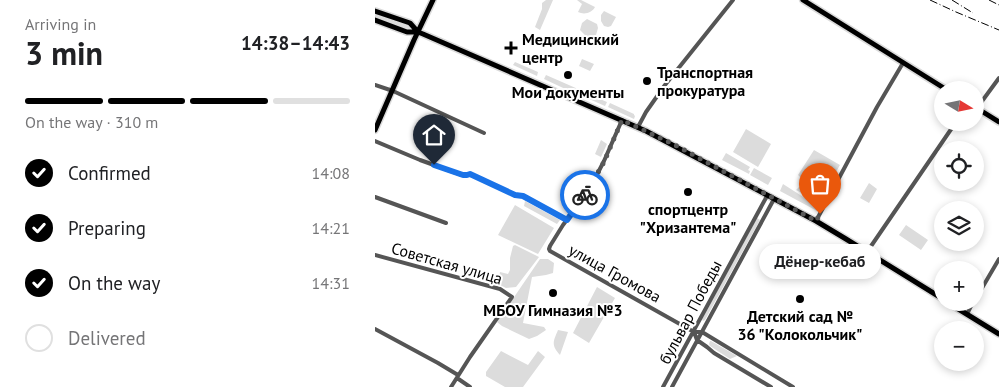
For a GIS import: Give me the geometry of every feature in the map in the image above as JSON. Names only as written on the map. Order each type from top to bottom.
[{"type":"main road","points":[[375,130],[433,0]]},
{"type":"main road","points":[[803,0],[934,82]]},
{"type":"main road","points":[[375,10],[411,24],[418,32]]},
{"type":"main road","points":[[375,20],[409,32],[418,32],[673,144],[816,221],[934,293]]},
{"type":"main road","points":[[984,113],[999,122]]},
{"type":"main road","points":[[962,311],[999,334]]},
{"type":"street","points":[[638,127],[665,85],[733,0]]},
{"type":"street","points":[[409,32],[411,24]]},
{"type":"street","points":[[816,221],[877,107],[903,63]]},
{"type":"street","points":[[984,98],[999,78]]},
{"type":"street","points":[[375,85],[393,91],[484,133]]},
{"type":"street","points":[[375,141],[420,160],[463,175],[470,174],[515,195],[523,196],[567,220],[589,190],[622,120]]},
{"type":"street","points":[[867,252],[950,131]]},
{"type":"street","name":"бульвар Победы","points":[[663,387],[767,196]]},
{"type":"street","points":[[375,197],[446,223]]},
{"type":"street","name":"бульвар Победы","points":[[672,387],[773,199]]},
{"type":"street","name":"улица Громова","points":[[567,220],[549,246],[551,251],[694,332],[702,332]]},
{"type":"street","name":"Советская улица","points":[[375,255],[500,289],[512,297],[458,376]]},
{"type":"street","points":[[984,284],[999,259]]},
{"type":"street","points":[[375,329],[438,362],[470,387]]},
{"type":"street","points":[[694,332],[697,340],[714,353],[771,387]]},
{"type":"street","points":[[702,332],[793,387]]},
{"type":"street","points":[[755,377],[761,368]]},
{"type":"street","points":[[451,387],[458,376]]},
{"type":"shaded area","points":[[546,0],[553,0],[540,30],[535,27],[542,9],[542,3]]},
{"type":"shaded area","points":[[577,0],[595,7],[588,13],[578,12],[582,4]]},
{"type":"shaded area","points":[[604,11],[616,17],[611,26],[604,26],[601,21],[601,15]]},
{"type":"shaded area","points":[[375,12],[410,24],[408,30],[375,18]]},
{"type":"shaded area","points":[[587,19],[597,24],[598,28],[596,35],[591,37],[587,37],[580,30],[582,23]]},
{"type":"shaded area","points":[[582,59],[594,64],[590,71],[579,66]]},
{"type":"shaded area","points":[[515,62],[538,72],[537,76],[513,65]]},
{"type":"shaded area","points":[[546,75],[578,89],[576,94],[544,79]]},
{"type":"shaded area","points":[[581,91],[607,102],[605,106],[580,95]]},
{"type":"shaded area","points":[[610,103],[634,114],[634,119],[608,107]]},
{"type":"shaded area","points":[[746,129],[771,144],[758,167],[733,152]]},
{"type":"shaded area","points":[[601,140],[607,144],[601,157],[595,154]]},
{"type":"shaded area","points":[[814,150],[840,165],[822,196],[798,175]]},
{"type":"shaded area","points":[[726,153],[750,167],[748,170],[750,171],[749,174],[722,160]]},
{"type":"shaded area","points":[[754,168],[772,178],[768,185],[750,175]]},
{"type":"shaded area","points":[[869,183],[877,189],[869,203],[860,198]]},
{"type":"shaded area","points":[[783,184],[821,207],[819,212],[780,191]]},
{"type":"shaded area","points":[[801,185],[815,197],[813,199],[796,190]]},
{"type":"shaded area","points":[[564,193],[571,195],[570,204],[567,208],[564,208],[562,202]]},
{"type":"shaded area","points":[[525,201],[560,220],[557,224],[524,206]]},
{"type":"shaded area","points":[[515,205],[554,228],[538,254],[498,235]]},
{"type":"shaded area","points":[[757,218],[760,220],[703,321],[702,319]]},
{"type":"shaded area","points":[[906,225],[928,240],[921,250],[899,235]]},
{"type":"shaded area","points":[[515,245],[539,257],[516,287],[506,288],[498,284],[500,272],[508,274],[510,258],[513,246]]},
{"type":"shaded area","points":[[540,259],[548,259],[554,263],[553,273],[532,277],[523,323],[544,327],[546,330],[529,339],[497,322]]},
{"type":"shaded area","points":[[597,287],[615,298],[589,343],[573,333]]},
{"type":"shaded area","points":[[558,330],[568,332],[560,355],[555,349],[554,343]]},
{"type":"shaded area","points":[[710,341],[737,356],[730,359],[710,346]]},
{"type":"shaded area","points":[[501,351],[528,365],[538,351],[545,357],[523,387],[505,387],[486,376],[486,372]]},
{"type":"railway","points":[[930,0],[999,30]]},
{"type":"railway","points":[[952,0],[973,13]]},
{"type":"railway","points":[[989,0],[999,5]]},
{"type":"way so far","points":[[585,195],[604,162],[622,120],[673,144],[816,221],[820,214]]},
{"type":"place","name":"Медицинский центр","points":[[511,48]]},
{"type":"place","name":"Мои документы","points":[[568,75]]},
{"type":"place","name":"Транспортная прокуратура","points":[[647,81]]},
{"type":"place","name":"спортцентр \"Хризантема\"","points":[[688,192]]},
{"type":"place","name":"Дёнер-кебаб","points":[[820,214]]},
{"type":"place","name":"МБОУ Гимназия №3","points":[[553,293]]},
{"type":"place","name":"Детский сад № 36 \"Колокольчик\"","points":[[800,299]]},
{"type":"route","points":[[434,165],[463,175],[470,174],[515,195],[523,196],[567,220],[585,195]]}]
